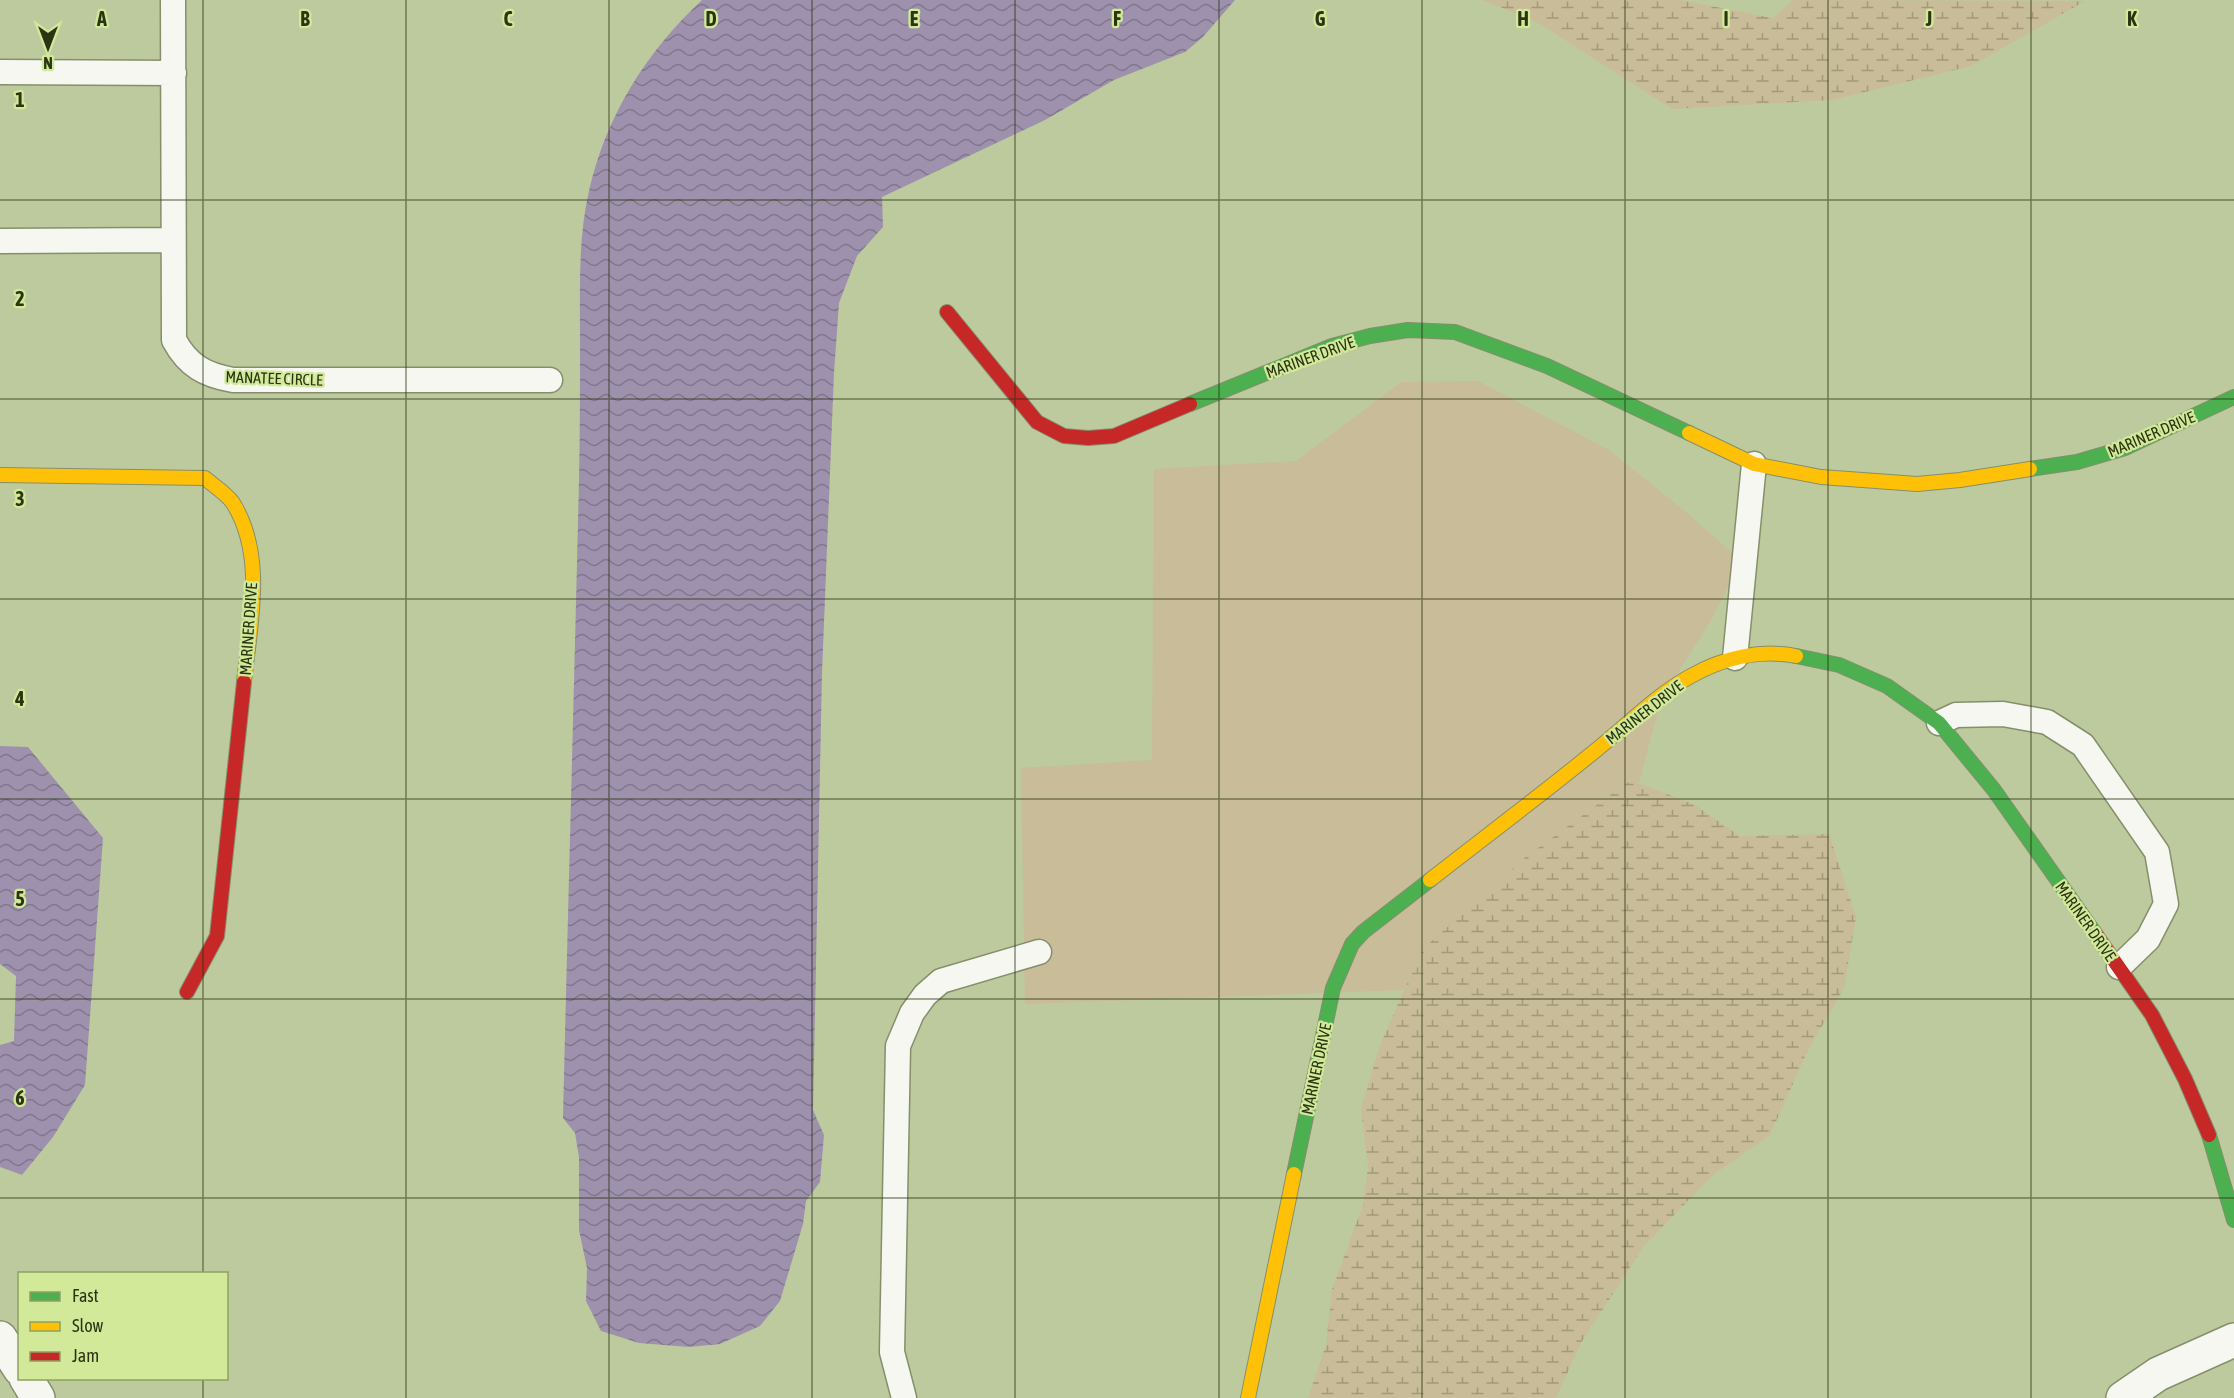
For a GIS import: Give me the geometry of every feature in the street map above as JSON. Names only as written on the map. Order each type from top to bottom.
[{"type":"street","name":"MARINER DRIVE","points":[[947,312],[1037,422],[1064,436],[1088,438],[1114,436],[1332,346],[1370,336],[1408,330],[1455,332],[1538,363],[1754,464],[1821,477],[1883,483],[1917,484],[1992,476],[2077,462],[2125,447],[2234,397]]},
{"type":"street","name":"MARINER DRIVE","points":[[0,475],[205,478],[232,502],[249,541],[254,591],[217,936],[187,992]]},
{"type":"street","name":"MARINER DRIVE","points":[[1248,1398],[1333,988],[1352,944],[1363,932],[1594,752],[1666,691],[1692,675],[1736,658],[1758,653],[1793,655],[1839,665],[1887,686],[1939,723],[1994,790],[2152,1015],[2185,1079],[2211,1141],[2234,1220]]},
{"type":"street","points":[[0,1338],[18,1366]]},
{"type":"street","points":[[2123,1398],[2158,1374],[2234,1340]]},
{"type":"street","points":[[27,1380],[38,1398]]},
{"type":"lane","name":"MANATEE CIRCLE","points":[[173,0],[174,340],[181,353],[197,368],[213,376],[245,380],[550,380]]},
{"type":"lane","points":[[0,72],[174,74]]},
{"type":"lane","points":[[0,241],[173,240]]},
{"type":"lane","points":[[1736,658],[1754,464]]},
{"type":"lane","points":[[1939,723],[1956,715],[2003,714],[2047,722],[2083,745],[2157,852],[2166,904],[2148,939],[2119,967]]},
{"type":"lane","points":[[904,1398],[892,1352],[898,1046],[912,1013],[925,995],[941,981],[1039,952]]},
{"type":"green space","points":[[1482,0],[1680,0],[1773,18],[1793,0],[2085,1],[1971,66],[1832,100],[1672,109],[1537,22]]},
{"type":"green space","points":[[1478,381],[1609,450],[1742,561],[1707,627],[1661,699],[1639,783],[1630,780],[1524,858],[1423,949],[1404,990],[1025,1004],[1021,768],[1152,760],[1154,469],[1296,461],[1401,382]]},
{"type":"green space","points":[[1631,780],[1695,805],[1740,836],[1829,834],[1856,917],[1844,988],[1807,1052],[1770,1135],[1713,1175],[1644,1246],[1581,1343],[1556,1398],[1308,1398],[1326,1345],[1332,1289],[1363,1205],[1368,1167],[1361,1109],[1380,1045],[1422,949],[1524,858]]},
{"type":"water","points":[[702,0],[1235,0],[1202,38],[1185,52],[1114,80],[1045,120],[882,197],[883,227],[857,256],[839,303],[822,673],[813,1110],[824,1135],[820,1182],[806,1201],[803,1224],[780,1301],[760,1326],[720,1344],[689,1347],[639,1343],[601,1331],[586,1301],[587,1268],[579,1230],[579,1157],[575,1133],[563,1118],[579,480],[580,281],[585,209],[596,163],[617,111],[663,41]]},
{"type":"water","points":[[0,746],[28,747],[103,838],[85,1085],[53,1137],[22,1175],[0,1167],[0,1045],[14,1041],[16,976],[0,964]]},
{"type":"traffic: fast","points":[[1190,404],[1332,346],[1370,336],[1408,330],[1455,332],[1547,366],[1689,433]]},
{"type":"traffic: fast","points":[[2030,469],[2077,462],[2125,448],[2234,397]]},
{"type":"traffic: fast","points":[[1796,656],[1839,665],[1887,686],[1939,723],[1994,790],[2094,932]]},
{"type":"traffic: fast","points":[[1294,1174],[1333,988],[1352,944],[1363,932],[1430,880]]},
{"type":"traffic: fast","points":[[2209,1135],[2234,1220]]},
{"type":"traffic: slow","points":[[1689,433],[1754,464],[1821,477],[1917,484],[2030,469]]},
{"type":"traffic: slow","points":[[0,475],[205,478],[224,493],[233,503],[243,524],[253,568],[252,614],[244,682]]},
{"type":"traffic: slow","points":[[1430,880],[1554,784],[1653,701],[1678,684],[1703,670],[1729,660],[1769,654],[1796,656]]},
{"type":"traffic: slow","points":[[1248,1398],[1294,1174]]},
{"type":"traffic: jam","points":[[947,312],[1037,422],[1064,436],[1088,438],[1114,436],[1190,404]]},
{"type":"traffic: jam","points":[[187,992],[217,936],[244,682]]},
{"type":"traffic: jam","points":[[2094,932],[2152,1015],[2185,1079],[2209,1135]]}]
